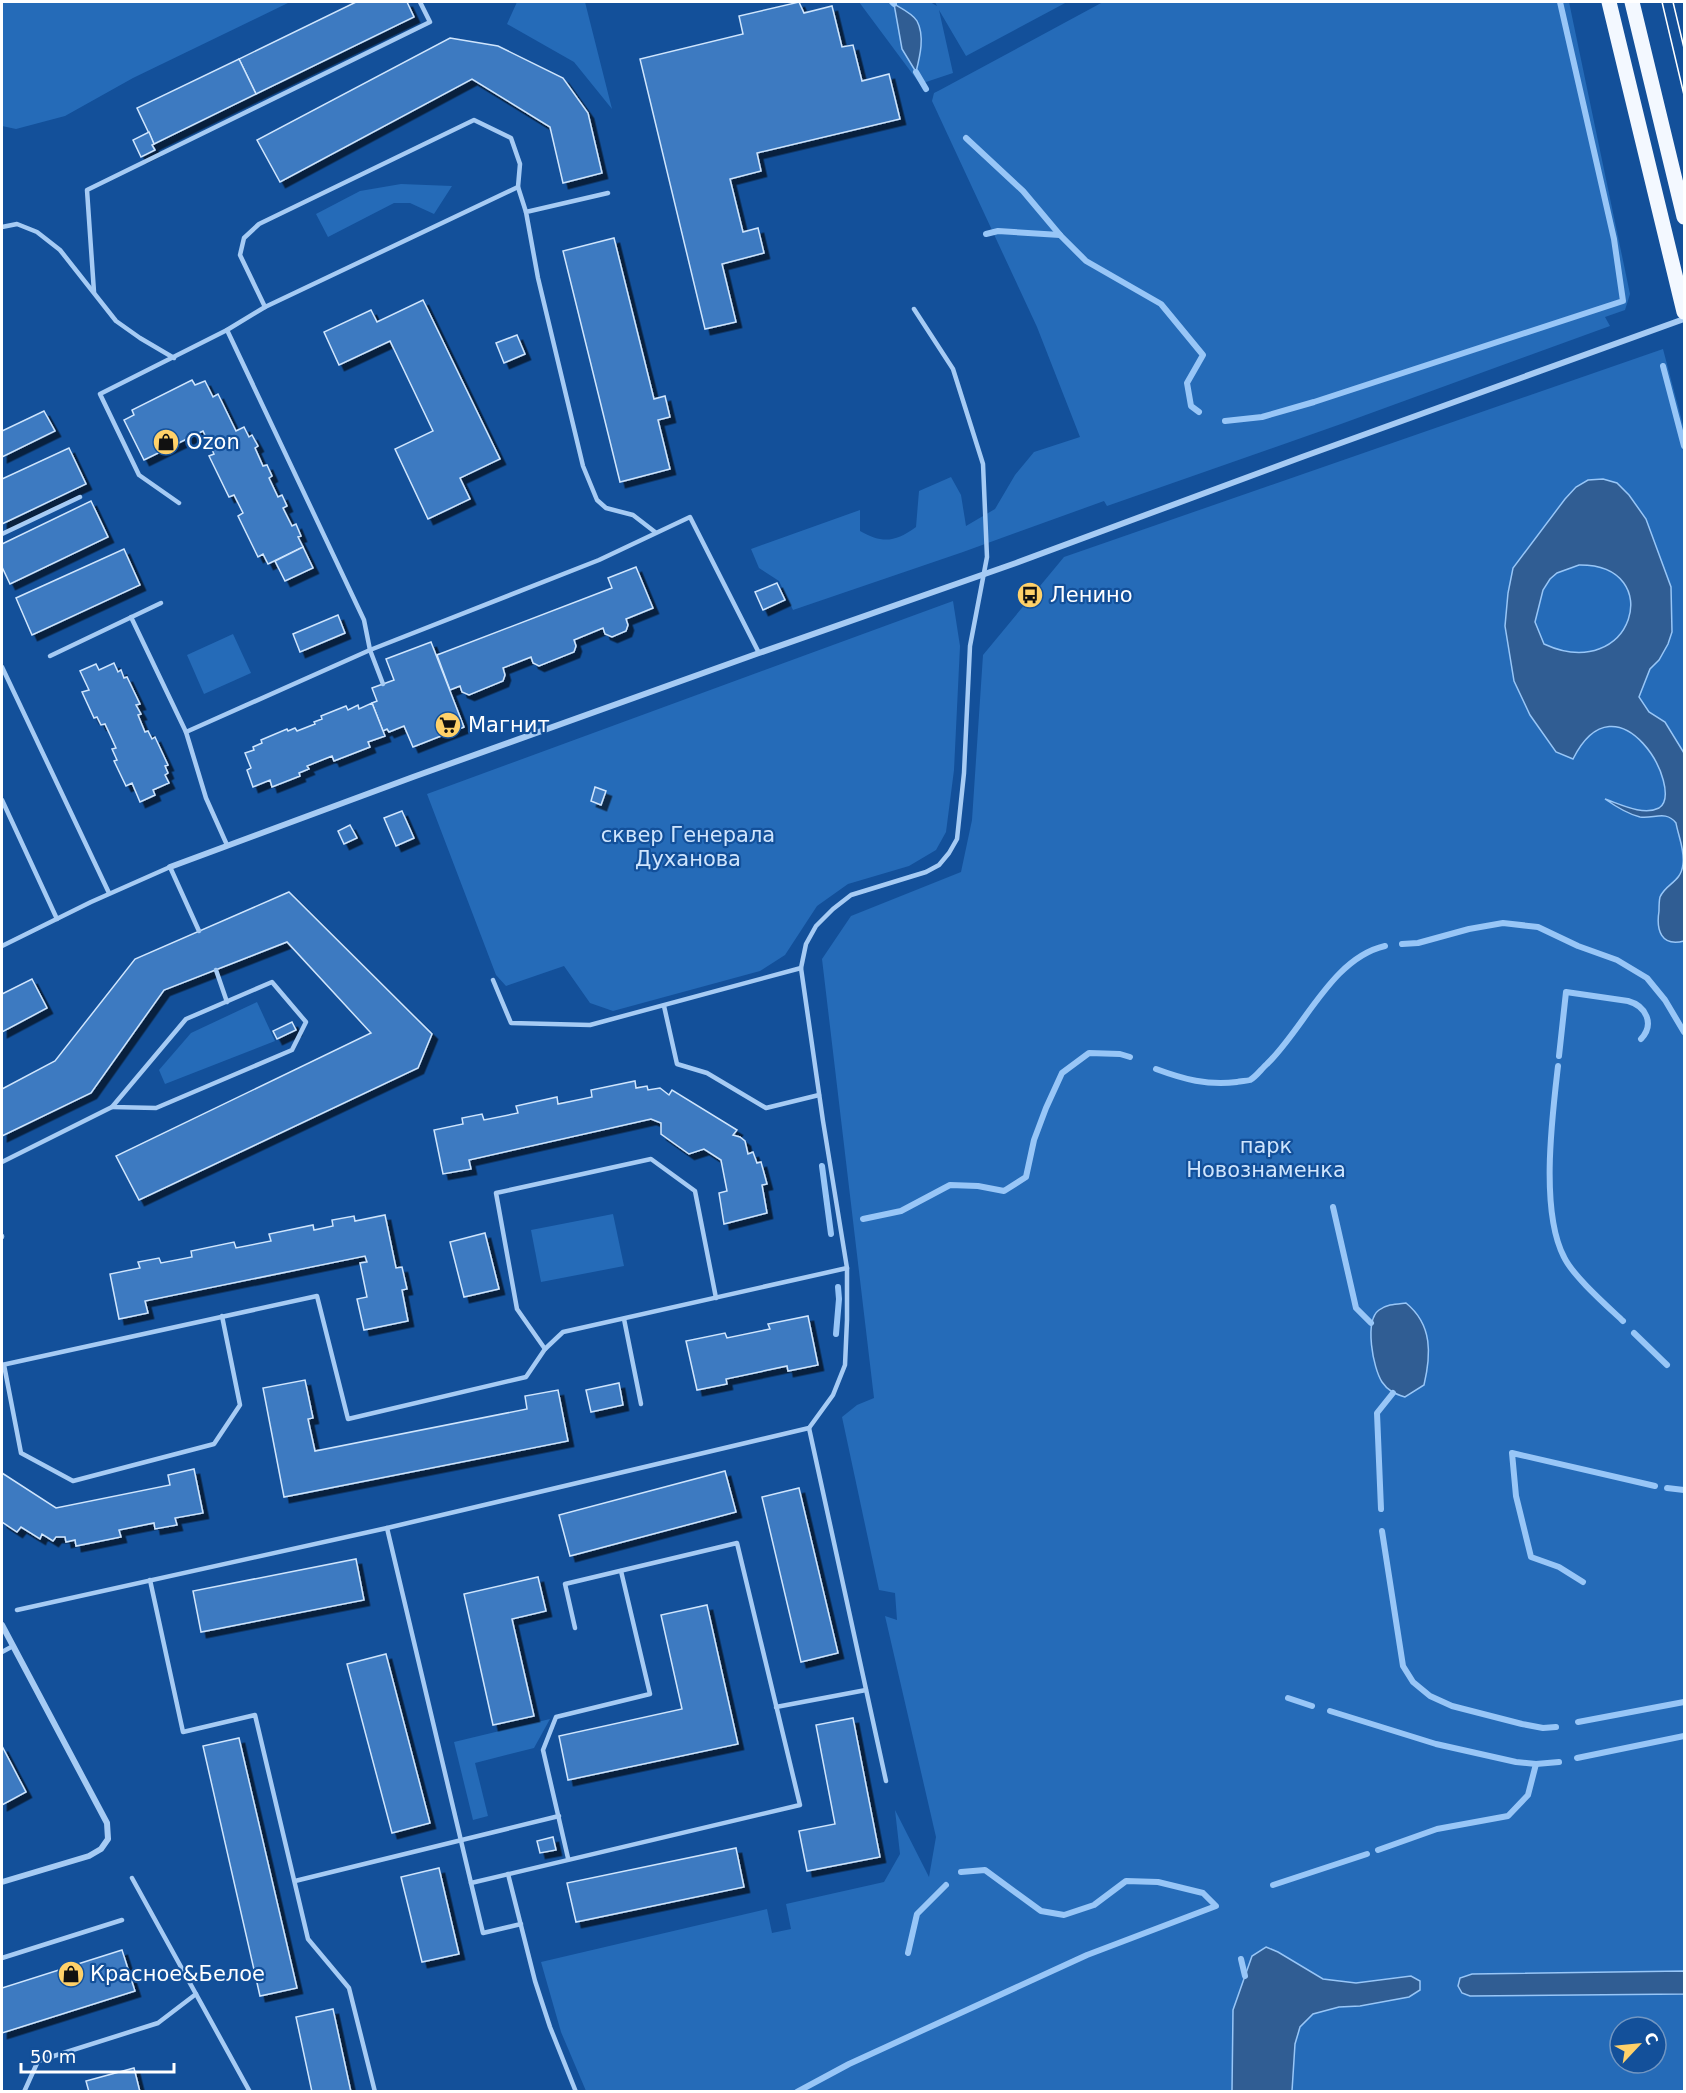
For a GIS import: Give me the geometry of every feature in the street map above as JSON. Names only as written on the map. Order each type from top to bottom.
[{"type":"main road","points":[[1609,2],[1684,312]]},
{"type":"main road","points":[[1632,2],[1684,217]]},
{"type":"street","points":[[170,867],[759,653],[985,574],[1684,319]]},
{"type":"street","points":[[2,1625],[107,1823],[108,1839],[100,1849],[89,1856],[2,1882]]},
{"type":"lane","points":[[94,292],[87,190],[430,22],[420,2]]},
{"type":"lane","points":[[265,307],[240,255],[244,238],[259,224],[453,128],[474,120],[511,138],[520,164],[518,187],[526,212],[538,278],[583,466],[597,500],[606,508],[633,515],[655,532]]},
{"type":"lane","points":[[179,503],[139,475],[100,394],[174,358],[265,307],[518,187]]},
{"type":"lane","points":[[526,212],[608,193]]},
{"type":"lane","points":[[2,226],[17,224],[37,232],[60,250],[116,321],[174,358]]},
{"type":"lane","points":[[17,1610],[387,1528],[809,1428],[833,1395],[845,1365],[847,1268],[801,968],[806,944],[816,926],[833,909],[851,895],[926,872],[939,865],[957,838],[964,773],[970,646],[987,557],[983,464],[953,369],[914,309]]},
{"type":"lane","points":[[227,330],[364,620],[370,650],[382,684]]},
{"type":"lane","points":[[2,534],[80,497]]},
{"type":"lane","points":[[186,732],[370,650],[599,560],[690,517],[759,653]]},
{"type":"lane","points":[[50,656],[161,603]]},
{"type":"lane","points":[[131,617],[186,732],[206,798],[227,845]]},
{"type":"lane","points":[[2,667],[109,893]]},
{"type":"lane","points":[[2,800],[57,919]]},
{"type":"lane","points":[[2,946],[109,893],[170,867],[199,931]]},
{"type":"lane","points":[[493,980],[511,1023],[590,1025],[801,968]]},
{"type":"lane","points":[[216,970],[227,1002]]},
{"type":"lane","points":[[2,1162],[112,1107],[186,1019],[272,982],[306,1022],[292,1050],[156,1108],[112,1107]]},
{"type":"lane","points":[[664,1006],[677,1064],[707,1073],[765,1108],[819,1095]]},
{"type":"lane","points":[[545,1349],[517,1309],[496,1193],[651,1159],[694,1191],[716,1298]]},
{"type":"lane","points":[[222,1316],[240,1405],[214,1444],[73,1481],[21,1453],[3,1365],[222,1316],[317,1296],[348,1419],[526,1377],[545,1349],[563,1332],[847,1268]]},
{"type":"lane","points":[[624,1319],[641,1404]]},
{"type":"lane","points":[[809,1428],[886,1781]]},
{"type":"lane","points":[[387,1528],[483,1934],[521,1924]]},
{"type":"lane","points":[[471,1882],[800,1805],[737,1544],[565,1584],[575,1628]]},
{"type":"lane","points":[[568,1858],[543,1750],[556,1717],[650,1694],[621,1571]]},
{"type":"lane","points":[[150,1580],[183,1732],[255,1715],[308,1939],[349,1988],[375,2091]]},
{"type":"lane","points":[[2,1652],[13,1646]]},
{"type":"lane","points":[[776,1707],[866,1690]]},
{"type":"lane","points":[[295,1881],[559,1816]]},
{"type":"lane","points":[[508,1874],[535,1981],[550,2027],[576,2091]]},
{"type":"lane","points":[[132,1878],[250,2091]]},
{"type":"lane","points":[[2,1958],[122,1920]]},
{"type":"lane","points":[[24,2091],[38,2061],[158,2023],[196,1994]]},
{"type":"green space","points":[[2,2],[290,2],[133,78],[65,116],[16,129],[2,126]]},
{"type":"green space","points":[[517,2],[585,2],[612,109],[574,62],[507,24]]},
{"type":"green space","points":[[859,2],[930,2],[937,6],[935,2],[1067,2],[966,56],[939,10],[953,73],[920,84]]},
{"type":"green space","points":[[1103,2],[1569,2],[1630,294],[1625,310],[1605,317],[1610,326],[1341,424],[1107,506],[1104,501],[793,610],[779,581],[759,568],[751,549],[860,510],[860,531],[876,538],[889,540],[902,536],[916,527],[919,491],[951,477],[961,495],[966,526],[995,509],[1015,475],[1034,452],[1080,437],[1037,327],[932,101],[934,93]]},
{"type":"green space","points":[[401,184],[452,186],[434,214],[410,203],[394,203],[328,237],[316,214],[360,191]]},
{"type":"green space","name":"парк Новознаменка","points":[[1663,349],[1684,429],[1684,2091],[586,2091],[561,2032],[541,1962],[767,1909],[772,1933],[791,1929],[786,1904],[884,1882],[900,1854],[895,1810],[929,1877],[936,1837],[885,1616],[897,1620],[895,1593],[879,1590],[842,1417],[857,1405],[874,1398],[822,959],[851,916],[961,872],[972,820],[983,655],[1064,557]]},
{"type":"green space","name":"сквер Генерала Духанова","points":[[953,601],[960,646],[954,770],[946,832],[936,850],[909,866],[848,884],[817,906],[785,955],[760,971],[613,1011],[590,1003],[564,966],[506,986],[496,975],[427,794]]},
{"type":"green space","points":[[233,634],[251,673],[204,694],[187,655]]},
{"type":"green space","points":[[257,1002],[275,1041],[165,1084],[159,1070],[191,1033]]},
{"type":"green space","points":[[613,1214],[624,1266],[541,1282],[531,1230]]},
{"type":"green space","points":[[550,1719],[534,1748],[475,1763],[488,1816],[473,1820],[454,1742]]},
{"type":"shaded area","points":[[894,4],[913,16],[921,33],[916,72],[902,49]]},
{"type":"shaded area","points":[[1603,479],[1617,483],[1629,495],[1646,519],[1671,587],[1672,632],[1659,660],[1650,669],[1639,697],[1649,712],[1665,722],[1684,753],[1684,941],[1670,942],[1665,939],[1658,925],[1660,897],[1682,870],[1682,848],[1676,823],[1664,816],[1635,816],[1605,799],[1639,810],[1659,808],[1665,797],[1663,780],[1656,761],[1643,743],[1627,731],[1609,727],[1591,735],[1573,759],[1556,752],[1530,715],[1514,681],[1505,626],[1513,568],[1565,499],[1576,487],[1588,480]],"holes":[[[1579,565],[1607,570],[1624,583],[1631,600],[1628,620],[1618,637],[1600,649],[1575,652],[1544,644],[1535,622],[1543,590],[1550,579],[1557,573]]]},
{"type":"shaded area","points":[[1406,1303],[1415,1312],[1425,1331],[1428,1341],[1428,1363],[1424,1385],[1405,1397],[1392,1392],[1382,1382],[1373,1356],[1371,1334],[1374,1316],[1379,1310],[1389,1305]]},
{"type":"shaded area","points":[[1266,1947],[1323,1979],[1356,1983],[1411,1976],[1420,1981],[1420,1990],[1409,1997],[1360,2006],[1339,2007],[1313,2014],[1300,2027],[1295,2044],[1292,2091],[1232,2091],[1233,2010],[1252,1956]]},
{"type":"shaded area","points":[[1684,1971],[1684,1994],[1470,1996],[1462,1993],[1458,1986],[1460,1978],[1472,1974]]},
{"type":"building","points":[[356,2],[407,2],[414,17],[256,94],[239,59]]},
{"type":"building","points":[[799,2],[804,13],[832,6],[842,47],[853,45],[862,81],[889,74],[900,119],[757,153],[761,171],[730,179],[743,232],[758,228],[764,253],[722,264],[736,322],[705,329],[640,59],[743,34],[739,16]]},
{"type":"building","points":[[450,38],[498,46],[563,78],[588,113],[602,173],[563,183],[550,127],[472,79],[280,182],[257,140]]},
{"type":"building","points":[[239,59],[256,94],[154,144],[137,108]]},
{"type":"building","points":[[149,132],[155,150],[141,157],[133,140]]},
{"type":"building","points":[[614,238],[654,399],[665,396],[670,417],[658,420],[670,469],[620,482],[563,251]]},
{"type":"building","points":[[423,300],[500,459],[460,478],[470,499],[428,519],[395,449],[433,431],[390,341],[339,365],[324,332],[371,310],[377,322]]},
{"type":"building","points":[[517,335],[525,354],[504,363],[496,343]]},
{"type":"building","points":[[192,380],[195,385],[205,381],[213,397],[218,394],[236,431],[244,427],[249,437],[252,435],[258,446],[255,448],[263,466],[267,465],[272,476],[269,478],[278,497],[282,495],[287,506],[283,508],[292,526],[296,524],[301,536],[298,537],[303,547],[268,564],[263,554],[258,557],[238,516],[243,513],[234,495],[229,497],[209,456],[214,454],[203,431],[144,460],[124,420],[134,415],[132,410]]},
{"type":"building","points":[[44,411],[55,431],[2,457],[2,431]]},
{"type":"building","points":[[69,448],[86,484],[2,524],[2,479]]},
{"type":"building","points":[[91,501],[108,537],[10,584],[2,567],[2,544]]},
{"type":"building","points":[[303,547],[313,568],[285,581],[275,561]]},
{"type":"building","points":[[124,549],[140,585],[32,635],[16,598]]},
{"type":"building","points":[[636,567],[653,608],[626,619],[628,625],[626,631],[612,637],[605,634],[603,628],[574,640],[576,646],[574,652],[539,666],[533,663],[531,657],[503,668],[505,675],[503,681],[469,695],[462,692],[460,686],[450,690],[437,655],[612,588],[608,578]]},
{"type":"building","points":[[777,583],[785,600],[763,610],[755,592]]},
{"type":"building","points":[[338,615],[345,633],[300,652],[293,634]]},
{"type":"building","points":[[431,642],[464,727],[413,747],[404,726],[389,732],[387,729],[383,731],[372,703],[377,701],[372,688],[394,680],[386,659]]},
{"type":"building","points":[[114,663],[118,672],[121,670],[124,678],[127,677],[140,704],[136,705],[141,714],[138,715],[145,732],[148,731],[152,739],[155,737],[168,765],[165,766],[168,773],[165,775],[169,783],[153,790],[155,795],[140,802],[132,783],[126,786],[114,761],[117,760],[112,749],[116,748],[105,724],[101,725],[97,717],[94,718],[82,692],[89,690],[80,671],[96,664],[99,670]]},
{"type":"building","points":[[372,703],[385,736],[368,742],[370,747],[334,761],[332,756],[307,766],[309,769],[299,773],[300,776],[272,787],[270,780],[253,787],[247,770],[251,768],[245,753],[254,750],[253,747],[262,743],[261,740],[287,729],[288,731],[295,728],[297,731],[315,724],[314,722],[322,719],[321,716],[346,706],[348,710],[358,705],[359,709]]},
{"type":"building","points":[[595,787],[606,791],[601,805],[591,801]]},
{"type":"building","points":[[402,811],[414,838],[396,846],[384,818]]},
{"type":"building","points":[[350,825],[357,838],[344,844],[338,831]]},
{"type":"building","points":[[289,892],[432,1034],[418,1068],[139,1200],[116,1156],[371,1033],[287,942],[164,990],[91,1093],[2,1136],[2,1089],[55,1061],[135,959]]},
{"type":"building","points":[[32,979],[47,1008],[2,1032],[2,994]]},
{"type":"building","points":[[292,1022],[296,1030],[277,1039],[273,1031]]},
{"type":"building","points":[[635,1081],[636,1088],[647,1086],[648,1090],[660,1088],[669,1095],[672,1090],[737,1130],[733,1135],[745,1141],[748,1154],[753,1152],[757,1163],[761,1162],[767,1184],[762,1185],[767,1213],[724,1224],[719,1193],[727,1191],[721,1160],[704,1149],[689,1154],[661,1134],[661,1123],[651,1119],[469,1160],[471,1169],[443,1174],[434,1130],[463,1124],[462,1118],[482,1114],[484,1120],[518,1113],[516,1106],[557,1097],[558,1104],[592,1097],[591,1090]]},
{"type":"building","points":[[385,1215],[396,1268],[402,1267],[407,1289],[402,1290],[408,1321],[364,1330],[357,1299],[367,1297],[360,1263],[367,1262],[365,1256],[145,1301],[148,1313],[119,1319],[110,1274],[140,1268],[138,1262],[159,1258],[161,1263],[192,1257],[191,1251],[234,1242],[236,1248],[271,1241],[269,1234],[313,1225],[314,1230],[333,1226],[332,1220],[354,1216],[355,1221]]},
{"type":"building","points":[[485,1233],[499,1289],[464,1297],[450,1242]]},
{"type":"building","points":[[808,1316],[818,1365],[788,1371],[787,1366],[726,1379],[727,1384],[697,1390],[686,1341],[725,1333],[727,1338],[770,1329],[768,1324]]},
{"type":"building","points":[[305,1380],[313,1418],[308,1419],[315,1451],[527,1409],[525,1396],[558,1390],[568,1441],[284,1497],[263,1388]]},
{"type":"building","points":[[619,1383],[623,1405],[591,1412],[586,1390]]},
{"type":"building","points":[[194,1469],[203,1513],[175,1518],[177,1525],[155,1529],[154,1523],[119,1530],[121,1537],[76,1546],[75,1540],[66,1542],[65,1537],[56,1537],[53,1541],[42,1534],[40,1539],[21,1527],[17,1532],[2,1522],[2,1473],[56,1508],[170,1485],[168,1475]]},
{"type":"building","points":[[725,1471],[736,1512],[570,1556],[559,1515]]},
{"type":"building","points":[[799,1488],[838,1653],[801,1662],[762,1497]]},
{"type":"building","points":[[356,1559],[364,1600],[201,1632],[193,1591]]},
{"type":"building","points":[[538,1577],[546,1611],[512,1619],[534,1716],[493,1725],[464,1594]]},
{"type":"building","points":[[707,1605],[738,1744],[568,1780],[559,1736],[682,1709],[661,1615]]},
{"type":"building","points":[[386,1654],[430,1823],[392,1833],[347,1664]]},
{"type":"building","points":[[853,1718],[880,1857],[807,1871],[799,1831],[835,1824],[816,1725]]},
{"type":"building","points":[[239,1738],[297,1988],[260,1996],[203,1746]]},
{"type":"building","points":[[2,1746],[26,1792],[2,1805]]},
{"type":"building","points":[[553,1837],[556,1850],[540,1853],[537,1841]]},
{"type":"building","points":[[736,1848],[744,1887],[576,1922],[567,1883]]},
{"type":"building","points":[[439,1868],[459,1954],[422,1962],[401,1877]]},
{"type":"building","points":[[122,1950],[135,1991],[2,2033],[2,1988]]},
{"type":"building","points":[[333,2009],[351,2092],[312,2092],[296,2017]]},
{"type":"building","points":[[134,2068],[140,2092],[89,2092],[86,2081]]},
{"type":"waterway","points":[[1225,421],[1262,417],[1314,402],[1623,301],[1614,239],[1560,2]]},
{"type":"waterway","points":[[916,72],[926,89]]},
{"type":"waterway","points":[[966,138],[1023,191],[1060,235]]},
{"type":"waterway","points":[[986,234],[998,231],[1060,235],[1086,261],[1161,304],[1203,355],[1187,383],[1191,406],[1199,412]]},
{"type":"waterway","points":[[1663,366],[1684,446]]},
{"type":"waterway","points":[[1402,944],[1418,943],[1469,929],[1503,923],[1538,927],[1578,946],[1617,960],[1647,978],[1665,1000],[1684,1032]]},
{"type":"waterway","points":[[1156,1069],[1186,1079],[1206,1082],[1226,1083],[1250,1080],[1281,1049],[1334,979],[1366,953],[1385,946]]},
{"type":"waterway","points":[[1559,1056],[1566,992],[1634,1003],[1644,1011],[1648,1022],[1641,1039]]},
{"type":"waterway","points":[[863,1219],[901,1211],[950,1185],[978,1186],[1004,1191],[1026,1177],[1034,1140],[1062,1073],[1089,1053],[1120,1054],[1130,1057]]},
{"type":"waterway","points":[[1558,1066],[1550,1164],[1552,1215],[1557,1238],[1568,1265],[1623,1321]]},
{"type":"waterway","points":[[822,1166],[831,1234]]},
{"type":"waterway","points":[[1333,1207],[1356,1308],[1371,1323]]},
{"type":"waterway","points":[[836,1334],[838,1287]]},
{"type":"waterway","points":[[1634,1333],[1667,1365]]},
{"type":"waterway","points":[[1381,1509],[1377,1413],[1393,1393]]},
{"type":"waterway","points":[[1583,1582],[1559,1567],[1531,1557],[1516,1496],[1512,1453],[1655,1486]]},
{"type":"waterway","points":[[1667,1488],[1684,1490]]},
{"type":"waterway","points":[[1382,1531],[1403,1666],[1413,1682],[1430,1696],[1452,1706],[1522,1724],[1543,1728],[1556,1727]]},
{"type":"waterway","points":[[1288,1698],[1312,1706]]},
{"type":"waterway","points":[[1578,1722],[1684,1702]]},
{"type":"waterway","points":[[1330,1711],[1436,1744],[1516,1762],[1536,1764],[1559,1762]]},
{"type":"waterway","points":[[1577,1758],[1684,1736]]},
{"type":"waterway","points":[[1378,1850],[1437,1829],[1508,1816],[1528,1795],[1536,1764]]},
{"type":"waterway","points":[[1273,1885],[1367,1854]]},
{"type":"waterway","points":[[797,2092],[849,2064],[1087,1955],[1216,1906],[1203,1893],[1158,1882],[1126,1881],[1094,1905],[1064,1915],[1041,1911],[985,1870],[961,1872]]},
{"type":"waterway","points":[[908,1953],[917,1914],[946,1885]]},
{"type":"waterway","points":[[1241,1959],[1245,1976]]},
{"type":"tram line","points":[[1662,2],[1684,95]]},
{"type":"tram line","points":[[1673,2],[1684,48]]},
{"type":"place","name":"Ozon","points":[[166,442]]},
{"type":"place","name":"Ленино","points":[[1030,595]]},
{"type":"place","name":"Магнит","points":[[448,725]]},
{"type":"place","name":"Красное&Белое","points":[[71,1974]]}]
